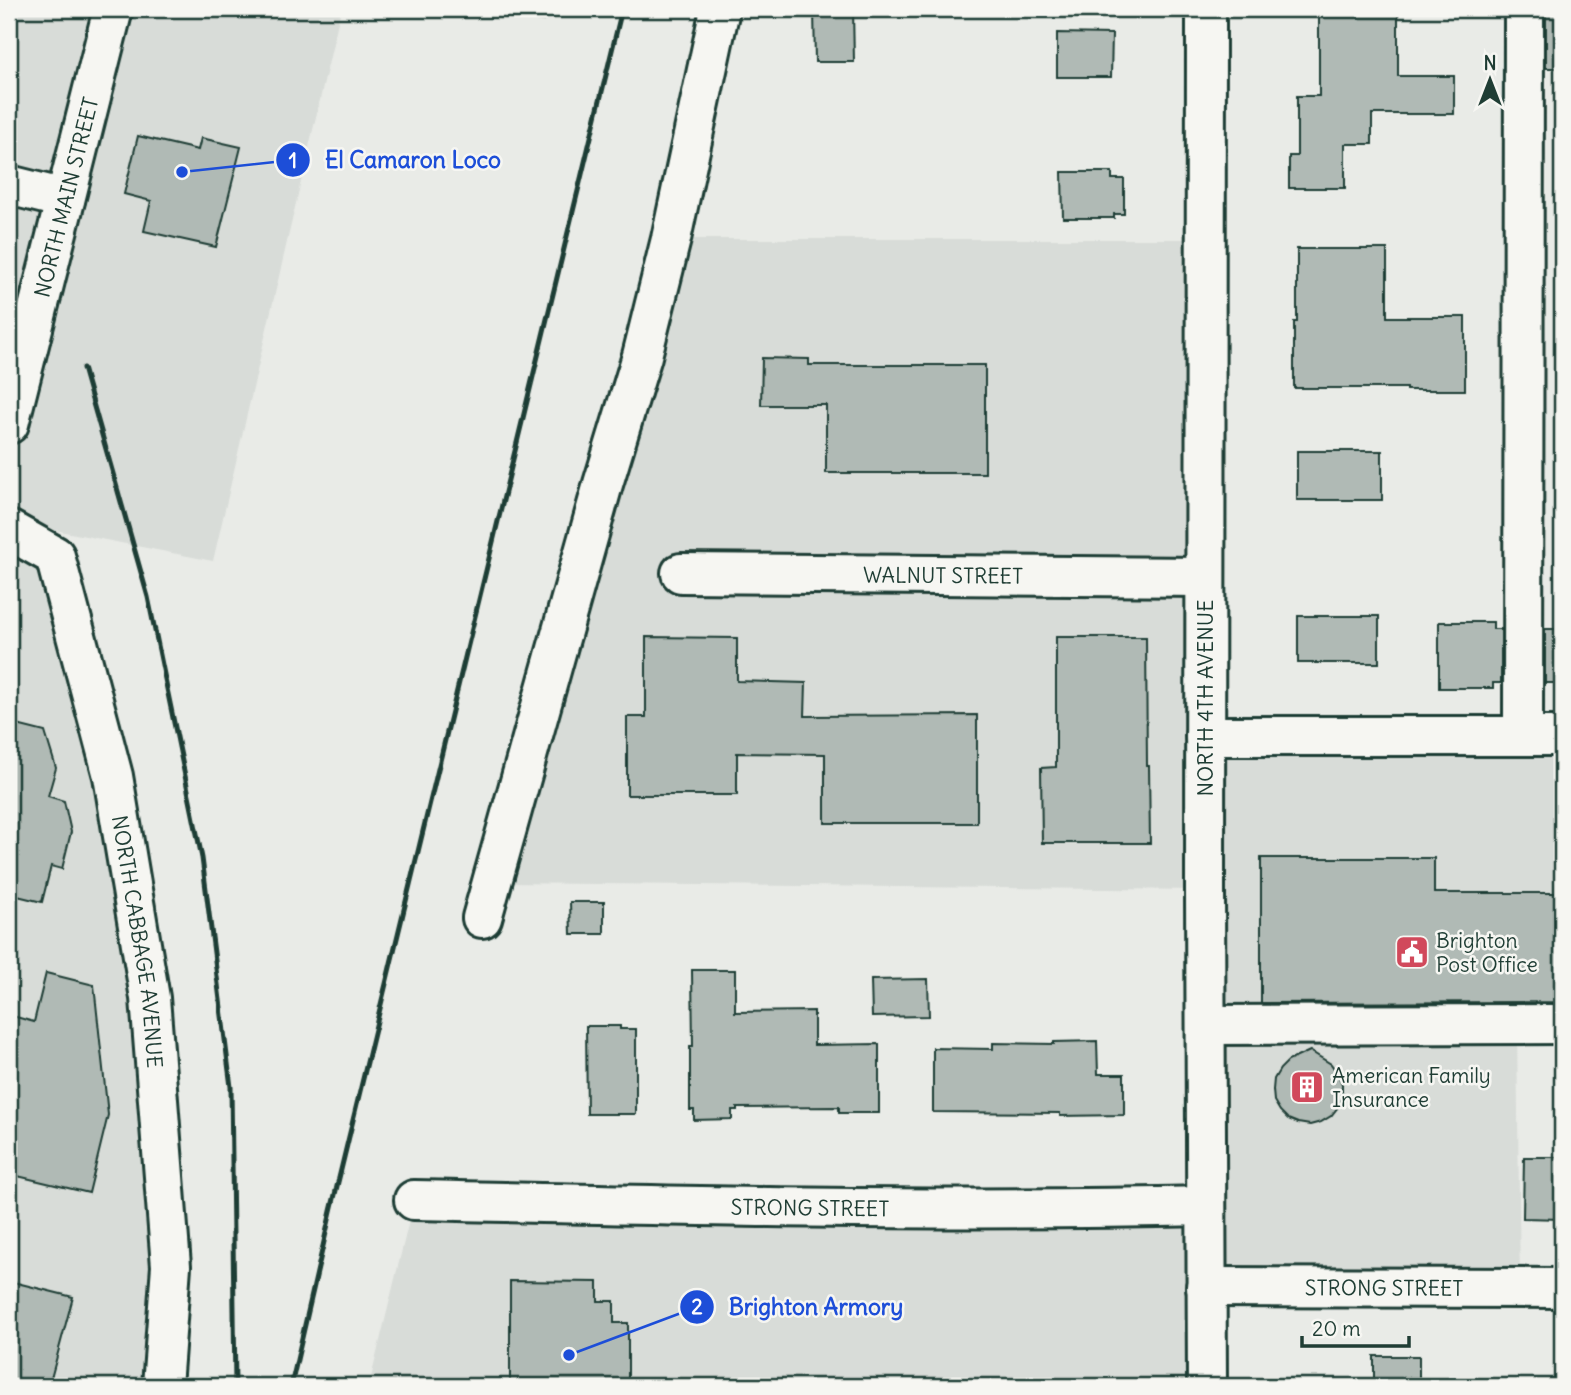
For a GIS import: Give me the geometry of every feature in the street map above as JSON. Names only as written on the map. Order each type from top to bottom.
[{"type":"street","name":"NORTH MAIN STREET","points":[[9,424],[113,9]]},
{"type":"street","points":[[482,918],[603,484],[642,356],[671,239],[720,9]]},
{"type":"street","name":"NORTH 4TH AVENUE","points":[[1206,9],[1207,1386]]},
{"type":"street","points":[[1524,9],[1524,736]]},
{"type":"street","points":[[9,185],[65,199]]},
{"type":"street","name":"NORTH CABBAGE AVENUE","points":[[9,530],[55,556],[115,790],[150,998],[171,1266],[162,1386]]},
{"type":"street","name":"WALNUT STREET","points":[[681,573],[1205,577]]},
{"type":"street","points":[[1205,736],[1562,736]]},
{"type":"street","points":[[1206,1025],[1562,1024]]},
{"type":"street","name":"STRONG STREET","points":[[414,1200],[1076,1209],[1206,1206]]},
{"type":"street","name":"STRONG STREET","points":[[1206,1287],[1562,1289]]},
{"type":"shaded area","points":[[9,9],[341,9],[213,561],[9,521]]},
{"type":"shaded area","points":[[489,9],[548,9],[544,23]]},
{"type":"shaded area","points":[[671,239],[1206,239],[1205,735],[1562,736],[1562,1024],[1517,1025],[1520,1288],[1207,1287],[1207,1386],[369,1386],[414,1200],[1206,1206],[1204,890],[492,883]]},
{"type":"shaded area","points":[[9,530],[55,556],[113,776],[162,1386],[9,1386]]},
{"type":"building","points":[[814,9],[853,9],[854,62],[815,62]]},
{"type":"building","points":[[1319,9],[1398,9],[1398,76],[1454,76],[1454,114],[1372,114],[1372,144],[1345,144],[1345,188],[1289,188],[1289,156],[1297,156],[1297,96],[1319,96]]},
{"type":"building","points":[[1546,9],[1562,9],[1562,68],[1546,68]]},
{"type":"building","points":[[1057,33],[1112,34],[1111,77],[1057,77]]},
{"type":"building","points":[[138,136],[198,150],[201,138],[241,147],[216,247],[144,231],[151,201],[124,194]]},
{"type":"building","points":[[1062,172],[1112,172],[1112,179],[1124,179],[1124,214],[1114,214],[1114,218],[1063,218]]},
{"type":"building","points":[[1297,249],[1387,249],[1387,317],[1465,317],[1465,390],[1294,388]]},
{"type":"building","points":[[762,358],[809,359],[809,365],[985,365],[985,473],[826,473],[826,405],[761,405]]},
{"type":"building","points":[[1297,451],[1382,451],[1382,500],[1297,500]]},
{"type":"building","points":[[1298,616],[1379,616],[1379,663],[1298,663]]},
{"type":"building","points":[[1439,622],[1493,622],[1493,629],[1501,629],[1501,683],[1493,683],[1493,688],[1439,688]]},
{"type":"building","points":[[1545,629],[1562,629],[1562,683],[1545,683]]},
{"type":"building","points":[[646,637],[737,638],[737,681],[806,683],[805,716],[977,715],[977,823],[825,823],[825,754],[737,753],[737,795],[627,795],[627,717],[646,717]]},
{"type":"building","points":[[1056,637],[1146,637],[1150,843],[1042,843],[1041,768],[1056,767]]},
{"type":"building","points":[[9,723],[45,732],[56,768],[48,796],[64,801],[71,832],[62,869],[51,866],[42,902],[9,894]]},
{"type":"building","name":"Brighton Post Office","points":[[1261,858],[1434,858],[1434,893],[1562,893],[1562,1002],[1261,1003]]},
{"type":"building","points":[[570,902],[604,902],[604,934],[571,934]]},
{"type":"building","points":[[692,970],[735,970],[735,1012],[814,1011],[814,1045],[879,1044],[879,1113],[839,1113],[839,1107],[737,1108],[732,1110],[732,1119],[694,1120],[694,1110],[690,1110]]},
{"type":"building","points":[[46,973],[94,985],[108,1115],[89,1193],[9,1174],[9,1015],[34,1022]]},
{"type":"building","points":[[928,979],[929,1016],[872,1017],[871,980]]},
{"type":"building","points":[[586,1026],[636,1029],[636,1114],[587,1114]]},
{"type":"building","points":[[1097,1041],[1098,1074],[1124,1074],[1124,1115],[933,1112],[933,1048],[993,1049],[993,1043],[1054,1044]]},
{"type":"building","name":"American Family Insurance","points":[[1310,1051],[1331,1064],[1342,1084],[1342,1096],[1331,1116],[1310,1125],[1288,1119],[1274,1101],[1273,1090],[1274,1079],[1280,1069],[1288,1061]]},
{"type":"building","points":[[1524,1157],[1562,1157],[1562,1219],[1523,1218]]},
{"type":"building","points":[[9,1281],[73,1297],[49,1386],[9,1386]]},
{"type":"building","points":[[510,1281],[598,1282],[598,1301],[614,1301],[614,1323],[628,1323],[628,1386],[510,1386]]},
{"type":"building","points":[[1374,1356],[1419,1356],[1419,1386],[1374,1386]]},
{"type":"railway","points":[[291,1386],[622,9]]},
{"type":"railway","points":[[83,368],[148,597],[202,858],[231,1087],[235,1386]]},
{"type":"place","name":"El Camaron Loco","points":[[182,172]]},
{"type":"place","name":"Brighton Post Office","points":[[1412,952]]},
{"type":"place","name":"American Family Insurance","points":[[1307,1087]]},
{"type":"place","name":"Brighton Armory","points":[[569,1355]]}]
